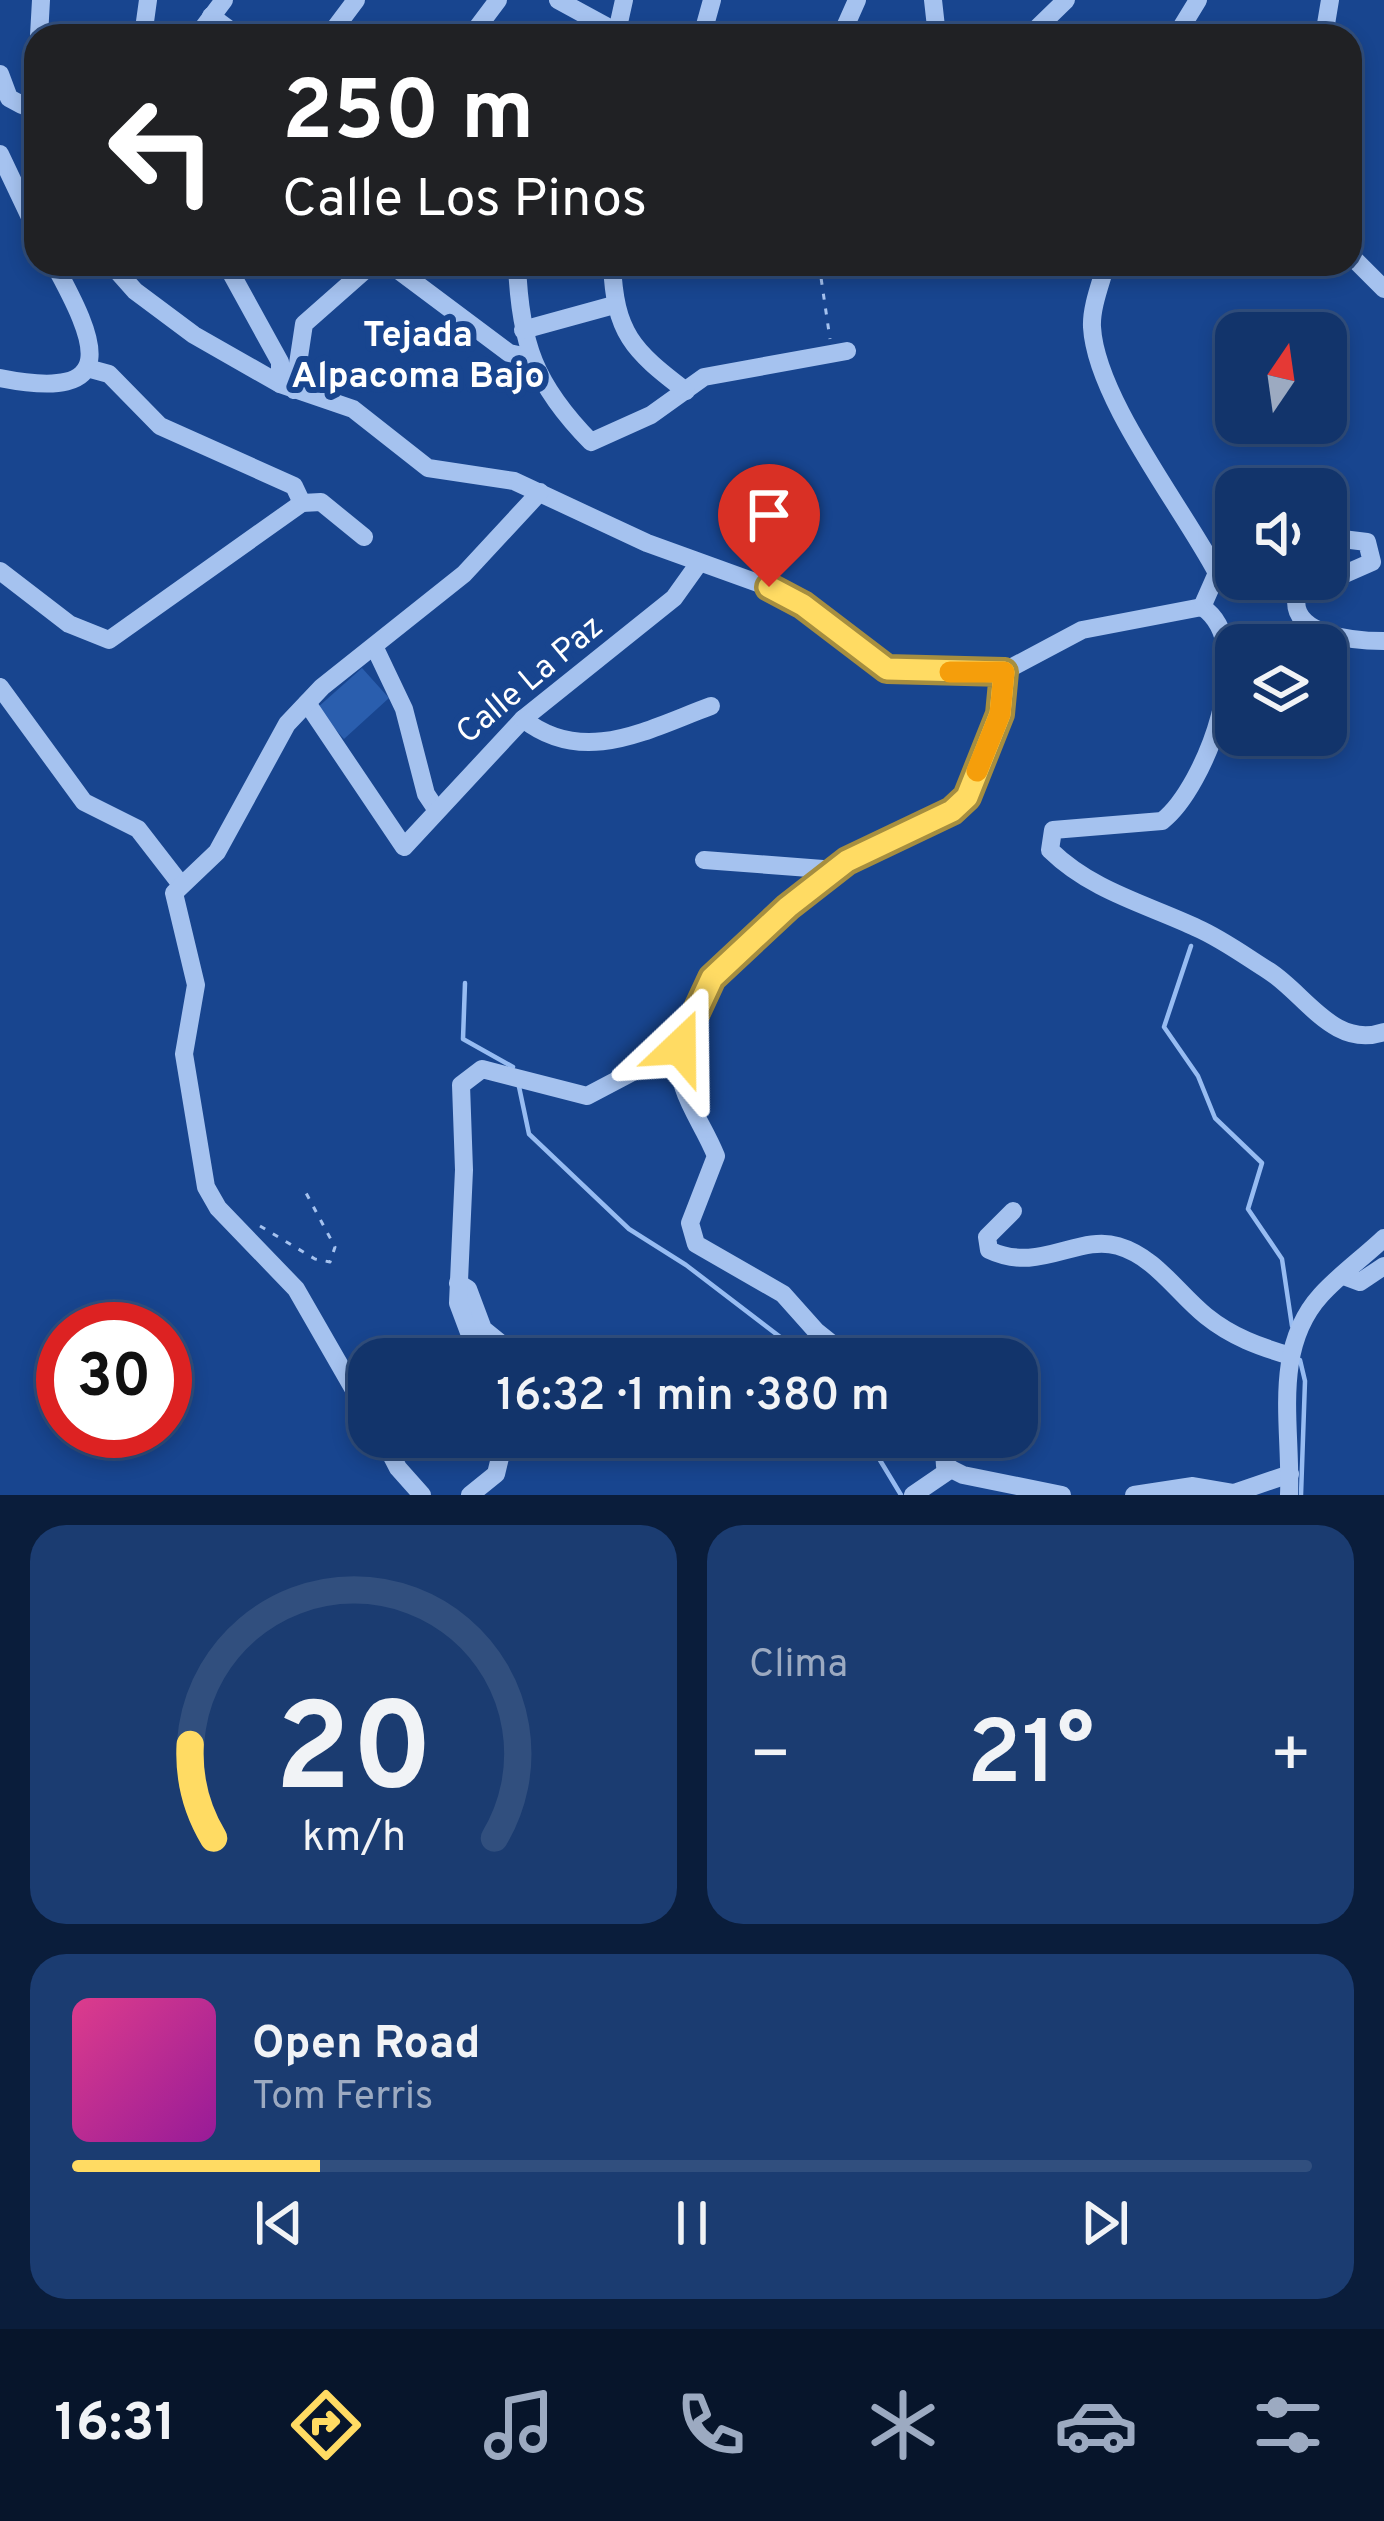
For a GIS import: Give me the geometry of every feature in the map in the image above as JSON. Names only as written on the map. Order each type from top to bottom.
[{"type":"street","points":[[205,24],[224,0]]},
{"type":"street","points":[[558,0],[600,24]]},
{"type":"street","points":[[1041,24],[1066,0]]},
{"type":"street","points":[[211,16],[222,24]]},
{"type":"street","points":[[0,74],[9,98],[24,101]]},
{"type":"street","points":[[0,154],[24,205]]},
{"type":"street","points":[[1362,267],[1384,289]]},
{"type":"street","points":[[0,378],[54,387],[78,378],[87,368],[91,334],[60,276]]},
{"type":"street","points":[[123,276],[158,310],[287,387],[353,409],[428,468],[514,481],[803,605],[887,669],[1004,672],[1082,630],[1202,607]]},
{"type":"street","points":[[233,276],[280,362],[287,387]]},
{"type":"street","points":[[287,387],[304,324],[358,276]]},
{"type":"street","points":[[406,276],[509,353],[528,357]]},
{"type":"street","points":[[518,276],[528,357],[562,413],[590,442],[651,416],[704,377],[839,351]]},
{"type":"street","points":[[613,276],[621,329],[637,350],[686,391]]},
{"type":"street","points":[[1103,276],[1092,325],[1097,353],[1140,450],[1215,570]]},
{"type":"street","points":[[524,330],[614,305]]},
{"type":"street","points":[[87,368],[109,374],[160,426],[294,486],[302,502]]},
{"type":"street","points":[[348,1379],[296,1289],[229,1219],[206,1187],[184,1054],[196,985],[173,908],[179,882],[217,852],[275,740],[307,704],[464,574],[540,492]]},
{"type":"street","points":[[0,571],[69,624],[109,640],[302,502],[321,502],[364,537]]},
{"type":"street","points":[[1347,540],[1367,542],[1372,562],[1347,573]]},
{"type":"street","name":"Calle La Paz","points":[[307,704],[404,847],[523,719],[674,598],[699,563]]},
{"type":"street","points":[[1202,607],[1215,578]]},
{"type":"street","points":[[1297,600],[1303,621],[1323,631],[1384,641]]},
{"type":"street","points":[[1202,607],[1214,620],[1225,672],[1215,740],[1194,784],[1162,821],[1053,830],[1050,850],[1138,906],[1230,946],[1280,978],[1344,1033],[1362,1038],[1384,1032]]},
{"type":"street","points":[[375,648],[404,709],[427,794],[436,809]]},
{"type":"street","points":[[825,1338],[783,1294],[696,1244],[690,1223],[716,1156],[684,1097],[680,1047],[712,978],[836,870],[952,811],[967,797],[1000,714],[1004,672]]},
{"type":"street","points":[[0,687],[84,802],[138,829],[179,882]]},
{"type":"street","points":[[523,719],[562,739],[597,746],[711,706]]},
{"type":"street","points":[[704,860],[836,870]]},
{"type":"street","points":[[469,1338],[458,1283],[464,1170],[458,1102],[470,1074],[495,1071],[587,1096],[680,1047]]},
{"type":"street","points":[[1013,1210],[987,1237],[989,1250],[1043,1259],[1106,1244],[1119,1246],[1150,1262],[1237,1337],[1291,1356]]},
{"type":"street","points":[[1289,1495],[1287,1385],[1305,1317],[1384,1238]]},
{"type":"street","points":[[1344,1276],[1360,1282],[1384,1266]]},
{"type":"street","points":[[458,1283],[467,1289],[483,1329],[494,1338]]},
{"type":"street","points":[[393,1458],[422,1495]]},
{"type":"street","points":[[470,1495],[496,1474],[500,1458]]},
{"type":"street","points":[[942,1458],[951,1469],[1062,1495]]},
{"type":"street","points":[[913,1495],[951,1469]]},
{"type":"street","points":[[1134,1495],[1193,1486],[1234,1493],[1290,1474]]},
{"type":"path","points":[[822,276],[839,351]]},
{"type":"path","points":[[229,1219],[263,1227],[315,1259],[330,1262],[335,1247],[305,1191]]},
{"type":"shaded area","points":[[362,668],[389,698],[344,739],[317,708]]},
{"type":"waterway","points":[[1191,946],[1164,1027],[1198,1076],[1215,1118],[1262,1163],[1248,1209],[1282,1259],[1292,1326]]},
{"type":"waterway","points":[[465,983],[463,1039],[513,1067]]},
{"type":"waterway","points":[[518,1082],[529,1134],[629,1229],[686,1265],[782,1338]]},
{"type":"waterway","points":[[1300,1360],[1305,1381],[1301,1495]]},
{"type":"waterway","points":[[879,1458],[901,1495]]},
{"type":"slow traffic","points":[[950,672],[1004,672],[1000,714],[977,771]]},
{"type":"district","name":"Tejada Alpacoma Bajo","points":[[418,358]]},
{"type":"route","points":[[680,1047],[691,1013],[712,978],[788,907],[847,861],[952,811],[967,797],[1000,714],[1004,672],[887,669],[803,605],[769,587]]}]
